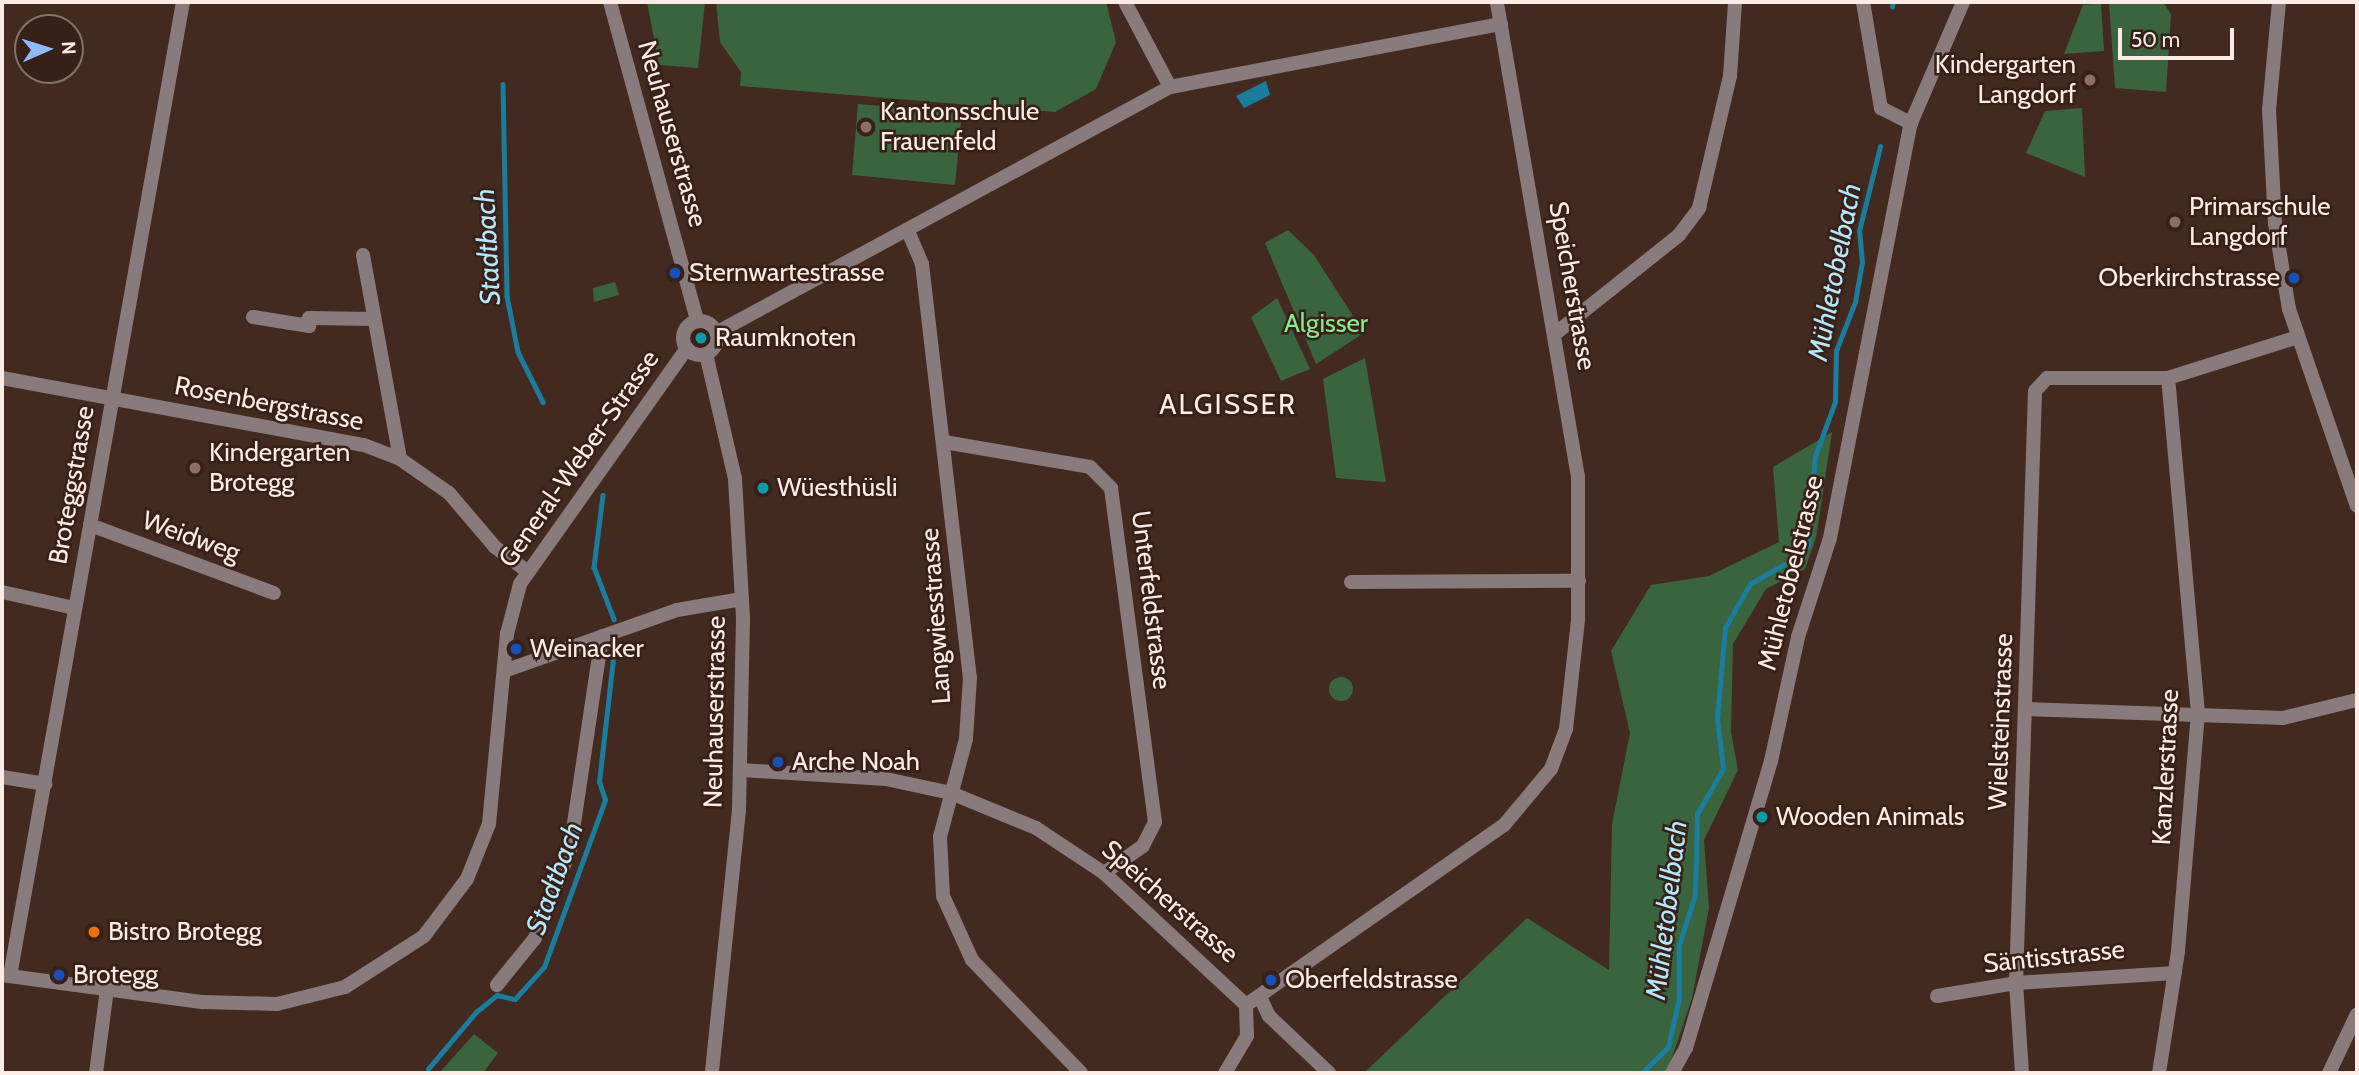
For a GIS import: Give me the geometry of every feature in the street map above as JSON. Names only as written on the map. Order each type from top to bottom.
[{"type":"street","name":"Broteggstrasse","points":[[6,975],[45,784],[183,2]]},
{"type":"street","name":"Neuhauserstrasse","points":[[610,2],[697,321]]},
{"type":"street","points":[[1125,2],[1170,87]]},
{"type":"street","name":"Speicherstrasse","points":[[741,770],[886,779],[951,793],[1036,828],[1104,873],[1246,1005],[1261,999],[1475,850],[1538,790],[1566,729],[1579,581],[1578,477],[1556,333],[1497,2]]},
{"type":"street","points":[[1556,333],[1679,235],[1699,208],[1730,76],[1735,2]]},
{"type":"street","points":[[1863,2],[1881,108],[1911,123]]},
{"type":"street","name":"Mühletobelstrasse","points":[[1672,1073],[1686,1048],[1767,773],[1798,636],[1830,538],[1911,123],[1963,2]]},
{"type":"street","points":[[2279,2],[2269,109],[2270,184],[2298,337],[2357,506]]},
{"type":"street","points":[[716,333],[697,321],[684,332],[687,348],[706,354],[716,333],[1170,87],[1501,24]]},
{"type":"street","name":"Langwiesstrasse","points":[[908,231],[922,264],[970,678],[966,739],[951,793],[939,875],[961,943],[1081,1073]]},
{"type":"street","points":[[363,256],[400,459]]},
{"type":"street","points":[[253,317],[309,326],[309,318],[373,319]]},
{"type":"street","points":[[2168,379],[2298,337]]},
{"type":"street","name":"General-Weber-Strasse","points":[[6,975],[107,990],[277,1004],[328,994],[405,952],[458,893],[482,844],[494,798],[510,615],[526,570],[687,348]]},
{"type":"street","name":"Neuhauserstrasse","points":[[706,354],[735,479],[742,598],[741,770],[712,1073]]},
{"type":"street","name":"Rosenbergstrasse","points":[[2,378],[364,445],[400,459],[449,493],[495,547],[526,570]]},
{"type":"street","name":"Wielsteinstrasse","points":[[2022,1073],[2017,983],[2035,391],[2046,378],[2168,379]]},
{"type":"street","name":"Kanzlerstrasse","points":[[2159,1073],[2175,974],[2198,713],[2168,379]]},
{"type":"street","name":"Unterfeldstrasse","points":[[944,442],[1090,467],[1111,488],[1155,822],[1143,846],[1104,873]]},
{"type":"street","name":"Weidweg","points":[[90,525],[274,593]]},
{"type":"street","points":[[1351,582],[1579,581]]},
{"type":"street","points":[[2,592],[74,608]]},
{"type":"street","points":[[504,671],[677,610],[742,598]]},
{"type":"street","points":[[496,985],[535,938],[570,849],[582,802],[601,636]]},
{"type":"street","points":[[2026,709],[2306,716],[2357,700]]},
{"type":"street","points":[[2,777],[45,784]]},
{"type":"street","name":"Säntisstrasse","points":[[1937,996],[2017,983],[2175,974]]},
{"type":"street","points":[[96,1073],[107,990]]},
{"type":"street","points":[[1261,999],[1269,1016],[1329,1073]]},
{"type":"street","points":[[1225,1073],[1247,1036],[1246,1005]]},
{"type":"street","points":[[2329,1073],[2357,1014]]},
{"type":"green space","points":[[647,2],[705,2],[698,68],[659,65]]},
{"type":"green space","points":[[716,2],[1106,2],[1116,42],[1096,89],[1055,112],[740,86],[741,72],[720,42]]},
{"type":"green space","points":[[2109,2],[2163,2],[2171,14],[2166,92],[2115,88]]},
{"type":"green space","points":[[2101,3],[2104,51],[2064,54],[2083,5]]},
{"type":"green space","points":[[858,104],[962,113],[955,185],[852,175]]},
{"type":"green space","points":[[2082,108],[2085,177],[2026,153],[2045,111]]},
{"type":"green space","name":"Algisser","points":[[1288,230],[1314,255],[1364,333],[1316,364],[1265,243]]},
{"type":"green space","points":[[615,282],[619,295],[594,302],[593,288]]},
{"type":"green space","name":"Algisser","points":[[1277,298],[1310,369],[1281,381],[1251,317]]},
{"type":"green space","name":"Algisser","points":[[1365,358],[1386,482],[1336,478],[1323,379]]},
{"type":"green space","points":[[1832,432],[1816,538],[1805,569],[1766,589],[1733,644],[1731,732],[1738,770],[1704,840],[1709,908],[1692,998],[1667,1073],[1364,1073],[1527,918],[1609,970],[1612,824],[1630,733],[1611,651],[1651,585],[1709,576],[1779,542],[1773,467]]},
{"type":"green space","points":[[1341,677],[1352,684],[1353,689],[1346,700],[1341,701],[1330,694],[1329,689],[1336,678]]},
{"type":"green space","points":[[474,1034],[498,1053],[483,1073],[439,1073]]},
{"type":"water","points":[[1266,81],[1270,95],[1244,108],[1236,96]]},
{"type":"waterway","name":"Mühletobelbach","points":[[1892,7],[1893,2]]},
{"type":"waterway","name":"Stadtbach","points":[[503,84],[507,296],[518,352],[543,402]]},
{"type":"waterway","name":"Mühletobelbach","points":[[1793,561],[1808,545],[1815,456],[1835,402],[1836,351],[1855,302],[1862,263],[1859,231],[1880,147]]},
{"type":"waterway","name":"Stadtbach","points":[[603,495],[594,567],[614,619]]},
{"type":"waterway","name":"Mühletobelbach","points":[[1642,1073],[1668,1047],[1679,998],[1679,945],[1695,895],[1697,814],[1723,769],[1717,718],[1725,628],[1750,584],[1784,564]]},
{"type":"waterway","name":"Stadtbach","points":[[428,1069],[476,1012],[497,995],[515,999],[544,967],[605,800],[599,782],[615,642]]},
{"type":"place","name":"Kindergarten Langdorf","points":[[2090,80]]},
{"type":"place","name":"Kantonsschule Frauenfeld","points":[[866,127]]},
{"type":"place","name":"Primarschule Langdorf","points":[[2175,222]]},
{"type":"place","name":"Sternwartestrasse","points":[[675,273]]},
{"type":"place","name":"Oberkirchstrasse","points":[[2294,278]]},
{"type":"place","name":"Raumknoten","points":[[701,338]]},
{"type":"place","name":"Kindergarten Brotegg","points":[[195,468]]},
{"type":"place","name":"Wüesthüsli","points":[[763,488]]},
{"type":"place","name":"Weinacker","points":[[516,649]]},
{"type":"place","name":"Arche Noah","points":[[778,762]]},
{"type":"place","name":"Wooden Animals","points":[[1762,817]]},
{"type":"place","name":"Bistro Brotegg","points":[[94,932]]},
{"type":"place","name":"Brotegg","points":[[59,975]]},
{"type":"place","name":"Oberfeldstrasse","points":[[1271,980]]},
{"type":"district","name":"ALGISSER","points":[[1228,404]]}]
